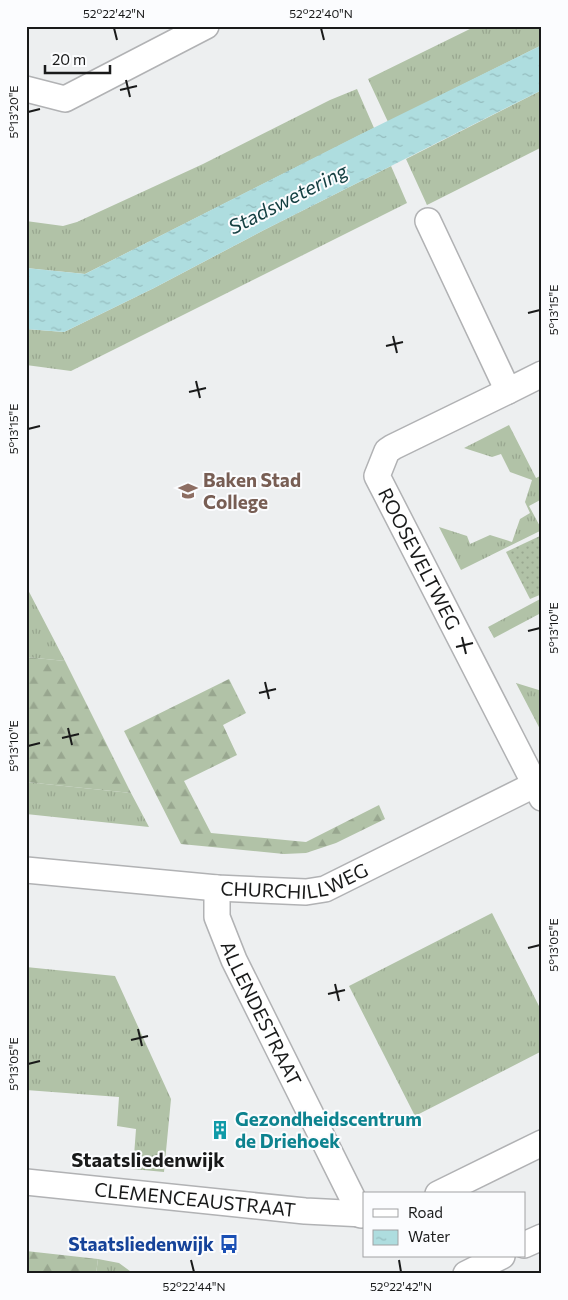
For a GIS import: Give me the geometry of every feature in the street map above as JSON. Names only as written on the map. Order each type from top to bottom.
[{"type":"street","points":[[26,89],[64,99],[206,26]]},
{"type":"street","points":[[428,221],[508,391]]},
{"type":"street","name":"ROOSEVELTWEG","points":[[539,788],[377,476],[387,451],[542,374]]},
{"type":"street","name":"CHURCHILLWEG","points":[[26,870],[217,888],[306,892],[325,889],[539,788]]},
{"type":"street","name":"ALLENDESTRAAT","points":[[217,888],[217,917],[234,960],[362,1215]]},
{"type":"street","points":[[442,1192],[542,1143]]},
{"type":"street","name":"CLEMENCEAUSTRAAT","points":[[26,1182],[275,1208],[362,1215]]},
{"type":"street","points":[[526,1245],[542,1237]]},
{"type":"street","points":[[466,1274],[498,1258]]},
{"type":"green space","points":[[476,26],[542,26],[542,45],[388,122],[368,79]]},
{"type":"green space","points":[[357,89],[374,128],[85,274],[26,268],[26,221],[63,226],[77,222],[203,164],[330,100]]},
{"type":"green space","points":[[542,90],[542,147],[427,205],[406,159]]},
{"type":"green space","points":[[391,166],[407,203],[71,371],[26,365],[26,329],[64,332],[154,288]]},
{"type":"green space","points":[[509,425],[536,478],[542,475],[542,499],[529,506],[542,530],[461,570],[439,527],[467,536],[470,544],[490,535],[512,542],[520,519],[530,513],[525,502],[532,480],[510,472],[501,454],[492,457],[464,448]]},
{"type":"green space","points":[[542,535],[542,594],[530,599],[506,552]]},
{"type":"green space","points":[[26,586],[65,661],[26,657]]},
{"type":"green space","points":[[542,598],[541,613],[494,638],[488,627]]},
{"type":"green space","points":[[26,657],[65,661],[131,793],[26,782]]},
{"type":"green space","points":[[229,679],[246,713],[223,725],[237,755],[184,781],[211,833],[306,842],[379,805],[385,819],[336,843],[306,853],[284,854],[181,844],[124,731]]},
{"type":"green space","points":[[516,683],[542,691],[541,731]]},
{"type":"green space","points":[[26,782],[131,793],[149,827],[26,814]]},
{"type":"green space","points":[[492,913],[542,1012],[542,1051],[415,1116],[349,986]]},
{"type":"green space","points":[[26,967],[115,976],[171,1099],[164,1172],[133,1169],[136,1129],[117,1126],[119,1097],[26,1090]]},
{"type":"green space","points":[[26,1251],[98,1259],[96,1274],[26,1274]]},
{"type":"green space","points":[[98,1259],[119,1263],[134,1274],[96,1274]]},
{"type":"water","name":"Stadswetering","points":[[542,45],[542,90],[64,332],[26,329],[26,268],[85,274],[359,135]]},
{"type":"place","name":"Baken Stad College","points":[[188,491]]},
{"type":"place","name":"Gezondheidscentrum de Driehoek","points":[[220,1130]]},
{"type":"place","name":"Staatsliedenwijk","points":[[229,1244]]},
{"type":"district","name":"Staatsliedenwijk","points":[[148,1160]]}]
